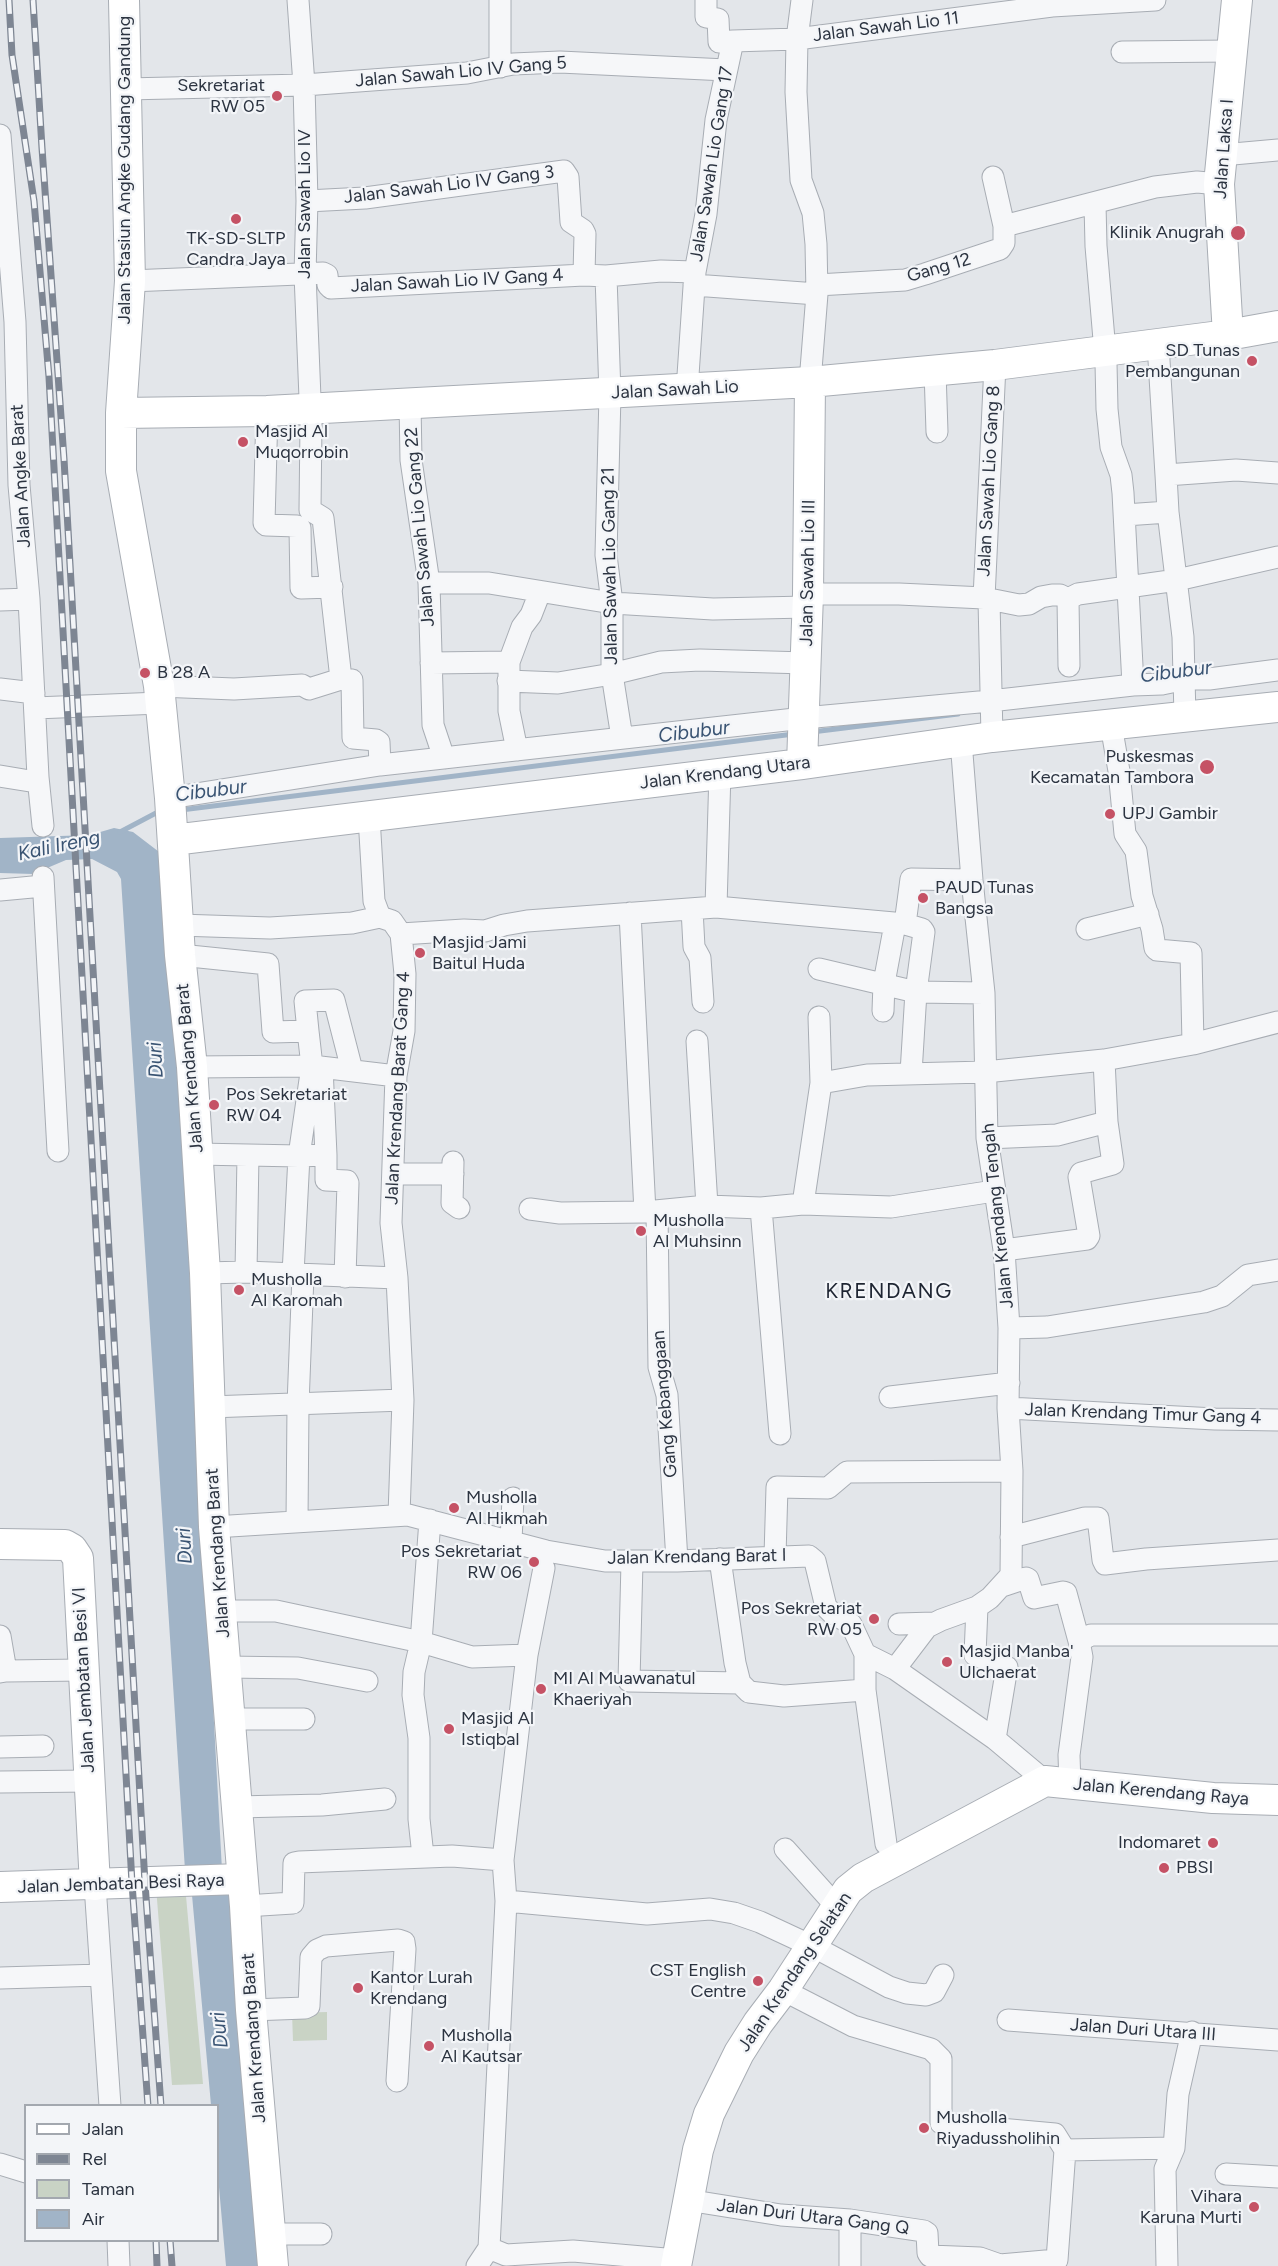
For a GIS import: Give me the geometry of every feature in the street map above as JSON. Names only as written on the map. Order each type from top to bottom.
[{"type":"street","name":"Jalan Stasiun Angke Gudang Gandung","points":[[124,0],[130,281],[121,413],[121,471],[160,694],[173,840]]},
{"type":"street","name":"Jalan Sawah Lio IV","points":[[298,0],[304,86],[307,201],[305,274],[310,409],[310,510],[323,518],[333,588]]},
{"type":"street","points":[[500,0],[500,67]]},
{"type":"street","points":[[802,0],[797,39],[796,92],[801,180],[813,213],[817,289],[810,382]]},
{"type":"street","name":"Jalan Sawah Lio 11","points":[[797,39],[1052,6],[1155,0]]},
{"type":"street","name":"Jalan Laksa I","points":[[1228,335],[1219,184],[1237,0]]},
{"type":"street","points":[[706,1],[706,17],[718,18],[719,42],[733,41]]},
{"type":"street","name":"Jalan Sawah Lio Gang 17","points":[[687,390],[695,278],[706,214],[716,120],[733,41],[797,39]]},
{"type":"street","points":[[1122,52],[1232,51]]},
{"type":"street","name":"Jalan Sawah Lio IV Gang 5","points":[[126,89],[304,86],[468,73],[513,64],[560,62],[726,70]]},
{"type":"street","name":"Jalan Angke Barat","points":[[1,148],[1,180],[12,271],[8,388],[10,486],[29,599],[38,777],[43,826]]},
{"type":"street","points":[[1222,155],[1278,150]]},
{"type":"street","name":"Jalan Sawah Lio IV Gang 3","points":[[307,201],[365,198],[564,171],[568,177],[571,222],[585,234],[584,275]]},
{"type":"street","points":[[993,177],[1004,226],[1155,188],[1197,182],[1219,184]]},
{"type":"street","points":[[1095,204],[1107,409],[1111,447],[1121,475],[1125,515],[1126,586],[1133,685]]},
{"type":"street","name":"Gang 12","points":[[817,289],[905,280],[1000,249],[1004,243],[1004,226]]},
{"type":"street","points":[[584,275],[606,276],[661,271],[695,278]]},
{"type":"street","points":[[130,281],[305,274]]},
{"type":"street","name":"Jalan Sawah Lio IV Gang 4","points":[[305,274],[325,274],[331,288],[584,275]]},
{"type":"street","points":[[606,276],[610,394]]},
{"type":"street","name":"Jalan Sawah Lio Gang 17","points":[[695,278],[817,289]]},
{"type":"street","name":"Jalan Sawah Lio","points":[[121,413],[267,411],[810,382],[995,365],[1228,335],[1278,326]]},
{"type":"street","points":[[1158,344],[1168,512],[1177,580],[1185,681],[1185,713]]},
{"type":"street","name":"Jalan Sawah Lio Gang 8","points":[[992,735],[987,599],[995,365]]},
{"type":"street","points":[[935,370],[937,432]]},
{"type":"street","name":"Jalan Sawah Lio III","points":[[803,740],[810,382]]},
{"type":"street","name":"Jalan Sawah Lio Gang 21","points":[[610,394],[606,555],[612,603],[612,674],[622,738]]},
{"type":"street","name":"Jalan Sawah Lio Gang 22","points":[[410,402],[411,460],[429,584],[433,724],[444,758]]},
{"type":"street","points":[[267,411],[264,523],[300,528],[301,588],[333,588],[341,679]]},
{"type":"street","points":[[1166,475],[1236,470],[1278,473]]},
{"type":"street","points":[[1125,515],[1168,512]]},
{"type":"street","points":[[429,584],[489,584],[612,603],[713,609],[899,594],[987,599],[1019,605],[1029,604],[1041,597],[1052,595],[1068,598],[1078,594],[1126,586],[1177,580],[1278,557]]},
{"type":"street","points":[[517,750],[509,711],[508,671],[522,627],[531,615],[540,592]]},
{"type":"street","points":[[1068,598],[1069,666]]},
{"type":"street","points":[[0,600],[29,599]]},
{"type":"street","points":[[431,663],[508,671],[554,684],[612,674],[661,662],[700,660],[806,663]]},
{"type":"street","points":[[170,799],[380,765],[622,738],[803,740],[990,704],[1133,685],[1162,684],[1278,670]]},
{"type":"street","points":[[0,689],[34,700],[302,685],[309,688],[341,679],[352,680],[353,738],[379,742],[380,765]]},
{"type":"street","name":"Jalan Krendang Utara","points":[[173,840],[720,772],[803,740],[961,741],[992,735],[1110,725],[1185,713],[1278,707]]},
{"type":"street","points":[[1110,725],[1119,771],[1125,834],[1136,851],[1142,896],[1155,949],[1191,953],[1193,1044]]},
{"type":"street","name":"Jalan Krendang Tengah","points":[[961,741],[984,993],[987,1138],[1004,1250],[1009,1328],[1008,1408],[1012,1471],[1011,1575],[1002,1586]]},
{"type":"street","points":[[716,907],[720,772]]},
{"type":"street","points":[[0,776],[30,781],[37,780],[38,777]]},
{"type":"street","points":[[369,817],[374,899],[380,916]]},
{"type":"street","name":"Jalan Krendang Barat","points":[[173,840],[180,955],[192,1067],[205,1273],[214,1527],[237,1807],[239,1889],[273,2266]]},
{"type":"street","points":[[883,1011],[884,983],[911,879],[972,880]]},
{"type":"street","points":[[0,890],[43,882],[58,1151]]},
{"type":"street","points":[[179,925],[270,928],[352,923],[380,916],[392,921],[401,934],[485,931],[514,923],[716,907],[900,924],[922,929],[924,932],[916,992],[911,1073]]},
{"type":"street","points":[[692,909],[694,947],[700,958],[703,1002]]},
{"type":"street","name":"Gang Kebanggaan","points":[[630,913],[651,1211],[659,1367],[667,1395],[677,1562]]},
{"type":"street","points":[[1087,928],[1148,914]]},
{"type":"street","name":"Jalan Krendang Barat Gang 4","points":[[399,1515],[403,1400],[397,1278],[391,1224],[396,1076],[403,1042],[405,1012],[405,974],[401,934]]},
{"type":"street","points":[[180,955],[268,964],[273,1032],[308,1031]]},
{"type":"street","points":[[819,969],[916,992],[984,993]]},
{"type":"street","points":[[345,1277],[348,1183],[347,1181],[326,1180],[326,1155],[317,1067],[308,1031],[305,1001],[334,1000],[352,1070]]},
{"type":"street","points":[[803,1204],[821,1083],[819,1017]]},
{"type":"street","points":[[821,1083],[867,1075],[985,1072],[1104,1060],[1193,1044],[1278,1023]]},
{"type":"street","points":[[697,1041],[707,1206]]},
{"type":"street","points":[[1004,1250],[1087,1239],[1089,1236],[1079,1177],[1081,1173],[1113,1164],[1107,1122],[1104,1060]]},
{"type":"street","points":[[192,1067],[317,1067],[396,1076]]},
{"type":"street","points":[[297,1521],[299,1156],[317,1067]]},
{"type":"street","points":[[987,1138],[1057,1135],[1107,1122]]},
{"type":"street","points":[[197,1154],[326,1155]]},
{"type":"street","points":[[246,1272],[248,1155]]},
{"type":"street","points":[[394,1174],[453,1168],[452,1203],[459,1208]]},
{"type":"street","points":[[530,1209],[560,1213],[651,1211],[707,1206],[761,1208],[803,1204],[891,1207],[994,1191]]},
{"type":"street","points":[[761,1208],[780,1434]]},
{"type":"street","points":[[1009,1328],[1058,1326],[1204,1302],[1221,1296],[1248,1275],[1278,1270]]},
{"type":"street","points":[[205,1273],[246,1272],[397,1278]]},
{"type":"street","points":[[890,1397],[1009,1383]]},
{"type":"street","points":[[210,1407],[403,1400]]},
{"type":"street","name":"Jalan Krendang Timur Gang 4","points":[[1008,1408],[1278,1420]]},
{"type":"street","points":[[775,1556],[777,1487],[828,1488],[847,1472],[1012,1471]]},
{"type":"street","points":[[511,1542],[513,1498]]},
{"type":"street","name":"Jalan Krendang Barat I","points":[[214,1527],[399,1515],[430,1520],[546,1551],[605,1561],[677,1562],[804,1555],[813,1559],[826,1607],[832,1613],[851,1623],[865,1654]]},
{"type":"street","points":[[1011,1538],[1085,1518],[1098,1518],[1105,1564],[1278,1550]]},
{"type":"street","points":[[423,1856],[419,1819],[419,1738],[413,1695],[414,1672],[421,1642],[430,1520]]},
{"type":"street","name":"Jalan Jembatan Besi VI","points":[[0,1544],[65,1545],[72,1549],[78,1558],[82,1670],[95,1885]]},
{"type":"street","points":[[720,1559],[735,1663],[740,1683],[748,1692],[784,1696],[865,1690]]},
{"type":"street","points":[[632,1562],[629,1681],[740,1683]]},
{"type":"street","points":[[544,1568],[527,1655],[503,1860],[506,1901],[483,2257],[573,2251],[676,2263]]},
{"type":"street","points":[[886,1844],[865,1690],[865,1654],[895,1669],[1057,1783],[1069,1755],[1082,1657],[1066,1593],[1034,1598],[1026,1578],[1002,1586],[977,1607],[934,1623],[899,1624]]},
{"type":"street","points":[[977,1607],[975,1654],[1007,1667],[996,1739]]},
{"type":"street","points":[[222,1611],[276,1611],[421,1642],[472,1657],[527,1655]]},
{"type":"street","points":[[895,1669],[919,1637],[934,1623]]},
{"type":"street","points":[[1079,1641],[1091,1635],[1278,1635]]},
{"type":"street","points":[[0,1636],[3,1672],[82,1670]]},
{"type":"street","points":[[226,1666],[298,1668],[367,1681]]},
{"type":"street","points":[[230,1719],[304,1719]]},
{"type":"street","points":[[0,1747],[43,1746]]},
{"type":"street","points":[[0,1782],[90,1781]]},
{"type":"street","name":"Jalan Kerendang Raya","points":[[1057,1783],[1213,1798],[1278,1800]]},
{"type":"street","name":"Jalan Krendang Selatan","points":[[676,2263],[698,2150],[709,2115],[739,2053],[848,1890],[863,1878],[1057,1783]]},
{"type":"street","points":[[237,1807],[322,1805],[385,1799]]},
{"type":"street","points":[[785,1849],[837,1907]]},
{"type":"street","points":[[239,1889],[293,1903],[294,1863],[299,1862],[423,1856],[503,1860]]},
{"type":"street","name":"Jalan Jembatan Besi Raya","points":[[0,1887],[181,1882],[239,1889]]},
{"type":"street","points":[[95,1885],[110,2104]]},
{"type":"street","points":[[506,1901],[647,1914],[710,1909],[734,1913],[760,1922],[812,1946],[889,1987],[907,1993],[926,1995],[934,1992],[943,1975]]},
{"type":"street","points":[[251,2010],[309,2006],[311,1957],[316,1950],[336,1945],[398,1940],[404,1942],[405,1959],[397,2081]]},
{"type":"street","points":[[0,1978],[101,1975]]},
{"type":"street","points":[[783,1990],[853,2026],[931,2049],[941,2059],[941,2123],[1055,2134],[1065,2150],[1174,2148]]},
{"type":"street","name":"Jalan Duri Utara III","points":[[1008,2020],[1278,2040]]},
{"type":"street","points":[[1167,2266],[1165,2169],[1174,2148],[1178,2094],[1192,2032]]},
{"type":"street","name":"Jalan Duri Utara Gang Q","points":[[687,2200],[781,2215],[850,2220],[924,2231],[927,2233],[930,2256],[980,2258],[1000,2266],[1056,2263],[1065,2150]]},
{"type":"street","points":[[0,2164],[24,2171]]},
{"type":"street","points":[[1226,2174],[1278,2177]]},
{"type":"street","points":[[850,2220],[850,2266]]},
{"type":"street","points":[[270,2234],[321,2234]]},
{"type":"street","points":[[118,2242],[119,2266]]},
{"type":"green space","points":[[185,1885],[203,2084],[172,2085],[156,1887]]},
{"type":"green space","points":[[327,2012],[327,2040],[293,2041],[292,2013]]},
{"type":"water","points":[[114,828],[133,832],[167,858],[222,1870],[185,1870],[121,879],[117,872],[92,859],[66,860],[33,874],[0,873],[0,838],[90,835]]},
{"type":"water","name":"Duri","points":[[230,1883],[262,2266],[226,2266],[219,2187],[219,2104],[211,2104],[191,1884]]},
{"type":"waterway","name":"Cibubur","points":[[812,732],[958,714]]},
{"type":"waterway","name":"Cibubur","points":[[181,810],[794,734]]},
{"type":"waterway","name":"Cibubur","points":[[120,832],[156,813],[163,812]]},
{"type":"railway","points":[[9,0],[12,55],[34,201],[49,377],[132,1883],[148,2104]]},
{"type":"railway","points":[[33,0],[64,459],[145,1883],[161,2104]]},
{"type":"railway","points":[[156,2242],[157,2266]]},
{"type":"railway","points":[[170,2242],[172,2266]]},
{"type":"place","name":"Sekretariat RW 05","points":[[277,96]]},
{"type":"place","name":"TK-SD-SLTP Candra Jaya","points":[[236,219]]},
{"type":"place","name":"Klinik Anugrah","points":[[1238,233]]},
{"type":"place","name":"SD Tunas Pembangunan","points":[[1252,361]]},
{"type":"place","name":"Masjid Al Muqorrobin","points":[[243,442]]},
{"type":"place","name":"B 28 A","points":[[145,673]]},
{"type":"place","name":"Puskesmas Kecamatan Tambora","points":[[1207,767]]},
{"type":"place","name":"UPJ Gambir","points":[[1110,814]]},
{"type":"place","name":"PAUD Tunas Bangsa","points":[[923,898]]},
{"type":"place","name":"Masjid Jami Baitul Huda","points":[[420,953]]},
{"type":"place","name":"Pos Sekretariat RW 04","points":[[214,1105]]},
{"type":"place","name":"Musholla Al Muhsinn","points":[[641,1231]]},
{"type":"place","name":"Musholla Al Karomah","points":[[239,1290]]},
{"type":"place","name":"Musholla Al Hikmah","points":[[454,1508]]},
{"type":"place","name":"Pos Sekretariat RW 06","points":[[534,1562]]},
{"type":"place","name":"Pos Sekretariat RW 05","points":[[874,1619]]},
{"type":"place","name":"Masjid Manba' Ulchaerat","points":[[947,1662]]},
{"type":"place","name":"MI Al Muawanatul Khaeriyah","points":[[541,1689]]},
{"type":"place","name":"Masjid Al Istiqbal","points":[[449,1729]]},
{"type":"place","name":"Indomaret","points":[[1213,1843]]},
{"type":"place","name":"PBSI","points":[[1164,1868]]},
{"type":"place","name":"CST English Centre","points":[[758,1981]]},
{"type":"place","name":"Kantor Lurah Krendang","points":[[358,1988]]},
{"type":"place","name":"Musholla Al Kautsar","points":[[429,2046]]},
{"type":"place","name":"Musholla Riyadussholihin","points":[[924,2128]]},
{"type":"place","name":"Vihara Karuna Murti","points":[[1254,2207]]},
{"type":"district","name":"KRENDANG","points":[[889,1292]]},
{"type":"water label","name":"Kali Ireng","points":[[59,846]]}]
